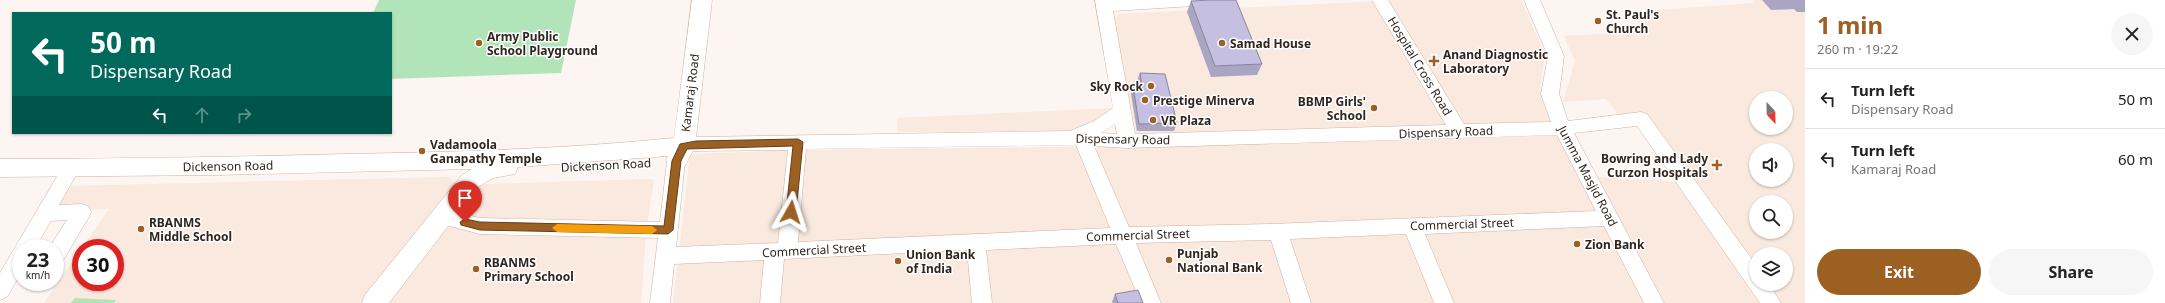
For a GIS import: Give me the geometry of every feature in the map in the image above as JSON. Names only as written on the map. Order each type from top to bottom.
[{"type":"main road","name":"Kamaraj Road","points":[[677,152],[691,0]]},
{"type":"main road","name":"Kamaraj Road","points":[[677,152],[702,0]]},
{"type":"main road","name":"Dickenson Road","points":[[0,168],[456,161],[677,152]]},
{"type":"main road","name":"Dickenson Road","points":[[470,180],[488,170],[497,168],[600,166],[677,152]]},
{"type":"main road","points":[[374,303],[442,218],[470,180],[471,172],[469,168],[456,161]]},
{"type":"street","points":[[1127,141],[1123,110],[1103,3],[1210,0]]},
{"type":"street","name":"Hospital Cross Road","points":[[1380,0],[1459,131]]},
{"type":"street","name":"Jumma Masjid Road","points":[[1532,0],[1556,56],[1550,94],[1562,128],[1654,303]]},
{"type":"street","points":[[1123,110],[1100,126],[1077,138],[1122,235],[1151,303]]},
{"type":"street","name":"Dispensary Road","points":[[677,152],[696,144],[1077,138],[1127,141],[1562,128],[1640,119],[1749,271]]},
{"type":"street","points":[[770,303],[781,251],[798,142]]},
{"type":"street","name":"Kamaraj Road","points":[[660,303],[677,152]]},
{"type":"street","points":[[30,239],[71,168]]},
{"type":"street","points":[[45,213],[82,212],[64,241]]},
{"type":"street","points":[[442,218],[480,226],[668,230]]},
{"type":"street","name":"Commercial Street","points":[[666,256],[1122,235],[1278,232],[1610,218]]},
{"type":"street","points":[[1412,226],[1444,303]]},
{"type":"street","points":[[1278,232],[1301,303]]},
{"type":"street","points":[[976,242],[982,303]]},
{"type":"street","points":[[1763,291],[1771,303]]},
{"type":"shaded area","points":[[1399,0],[1521,0],[1545,54],[1540,88],[1553,124],[1136,134],[1114,20],[1119,14]]},
{"type":"shaded area","name":"Bowring and Lady Curzon Hospitals","points":[[1752,0],[1805,0],[1805,303],[1776,303],[1768,291],[1793,291],[1793,247],[1749,247],[1749,265],[1643,117],[1621,119],[1606,99],[1563,102],[1575,61],[1564,36],[1645,31],[1631,12],[1754,3]]},
{"type":"shaded area","points":[[1113,108],[1095,123],[1077,131],[898,132],[897,118]]},
{"type":"shaded area","points":[[1559,133],[1650,303],[673,303],[690,156],[694,154],[795,150],[1138,146]]},
{"type":"shaded area","points":[[449,177],[455,183],[453,191],[361,303],[44,303],[52,291],[64,291],[64,274],[72,262],[72,291],[124,291],[124,239],[88,239],[109,209],[55,212],[69,186]]},
{"type":"shaded area","points":[[1597,177],[1681,182],[1749,278],[1749,291],[1758,291],[1767,303],[1662,303]]},
{"type":"shaded area","points":[[654,179],[646,233],[641,303],[385,303],[474,192],[484,184]]},
{"type":"green space","name":"Army Public School Playground","points":[[379,0],[576,0],[561,73],[392,79],[392,12],[373,12]]},
{"type":"green space","points":[[75,298],[116,300],[114,303],[71,303]]},
{"type":"building","name":"Samad House","points":[[1236,0],[1262,64],[1215,66],[1191,1]]},
{"type":"building","points":[[1140,73],[1165,74],[1177,123],[1139,124],[1133,86],[1142,86]]},
{"type":"building","points":[[1138,290],[1143,303],[1118,303],[1115,294]]},
{"type":"slow traffic","points":[[557,228],[652,230]]},
{"type":"place","name":"St. Paul's Church","points":[[1598,21]]},
{"type":"place","name":"Army Public School Playground","points":[[479,43]]},
{"type":"place","name":"Samad House","points":[[1222,43]]},
{"type":"place","name":"Anand Diagnostic Laboratory","points":[[1434,61]]},
{"type":"place","name":"Sky Rock","points":[[1151,86]]},
{"type":"place","name":"Prestige Minerva","points":[[1145,100]]},
{"type":"place","name":"BBMP Girls' School","points":[[1374,108]]},
{"type":"place","name":"VR Plaza","points":[[1153,120]]},
{"type":"place","name":"Vadamoola Ganapathy Temple","points":[[422,151]]},
{"type":"place","name":"Bowring and Lady Curzon Hospitals","points":[[1717,165]]},
{"type":"place","name":"RBANMS Middle School","points":[[141,229]]},
{"type":"place","name":"Zion Bank","points":[[1577,244]]},
{"type":"place","name":"Punjab National Bank","points":[[1169,260]]},
{"type":"place","name":"Union Bank of India","points":[[898,261]]},
{"type":"place","name":"RBANMS Primary School","points":[[476,269]]},
{"type":"route","points":[[465,222],[480,226],[668,230],[676,161],[684,146],[696,144],[798,142],[791,212]]}]
